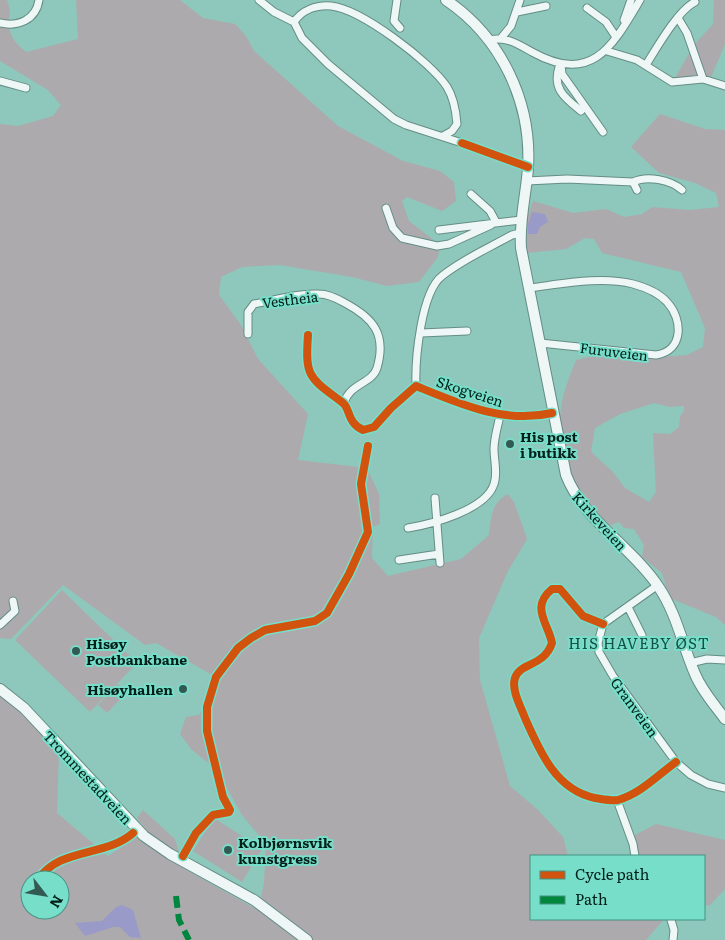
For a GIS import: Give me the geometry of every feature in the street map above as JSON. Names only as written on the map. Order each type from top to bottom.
[{"type":"main road","name":"Kirkeveien","points":[[446,0],[470,18],[490,40],[508,69],[524,113],[529,151],[520,234],[552,413],[566,475],[576,497],[658,585],[679,624],[690,662],[701,687],[725,718]]},
{"type":"main road","name":"Trommestadveien","points":[[0,689],[24,708],[144,836],[170,854],[254,900],[307,940]]},
{"type":"street","points":[[0,23],[17,24],[26,21],[35,13],[39,0]]},
{"type":"street","points":[[259,0],[274,12],[294,22],[302,38],[328,64],[394,119],[406,125],[462,143]]},
{"type":"street","points":[[398,0],[394,21],[400,28]]},
{"type":"street","points":[[502,37],[517,12],[520,0]]},
{"type":"street","points":[[623,25],[631,0]]},
{"type":"street","points":[[490,40],[502,37],[561,64],[578,65],[593,60],[607,51],[640,0]]},
{"type":"street","points":[[646,65],[661,40],[678,18],[695,2]]},
{"type":"street","points":[[294,22],[307,10],[320,6],[336,7],[378,28],[413,53],[438,76],[453,100],[457,124],[452,131],[443,136]]},
{"type":"street","points":[[517,12],[546,6]]},
{"type":"street","points":[[587,8],[606,22],[616,37]]},
{"type":"street","points":[[678,18],[687,33],[703,79]]},
{"type":"street","points":[[607,51],[646,65],[672,82],[703,79],[725,86]]},
{"type":"street","points":[[561,64],[557,81],[559,92],[582,111]]},
{"type":"street","points":[[561,64],[562,74],[603,132]]},
{"type":"street","points":[[0,80],[26,88]]},
{"type":"street","points":[[527,181],[567,179],[633,182],[642,179],[670,182],[682,190]]},
{"type":"street","points":[[633,182],[637,190]]},
{"type":"street","points":[[470,194],[490,211],[494,223]]},
{"type":"street","points":[[386,208],[393,228],[402,238],[437,246],[449,244],[494,223]]},
{"type":"street","points":[[439,230],[521,220]]},
{"type":"street","points":[[416,386],[421,333],[433,286],[441,276],[468,259],[512,235],[520,234]]},
{"type":"street","name":"Furuveien","points":[[529,288],[604,279],[635,285],[660,295],[668,303],[678,326],[677,340],[672,350],[666,354],[656,355],[540,343]]},
{"type":"street","name":"Vestheia","points":[[248,334],[248,312],[254,304],[321,294],[358,310],[370,319],[377,329],[380,344],[378,365],[373,375],[350,390],[344,403]]},
{"type":"street","points":[[421,333],[442,330],[467,331]]},
{"type":"street","points":[[308,335],[306,364],[309,372],[334,398],[344,403]]},
{"type":"street","name":"Skogveien","points":[[344,403],[347,413],[355,425],[368,430],[374,427],[391,408],[416,386],[454,402],[500,415],[533,418],[552,413]]},
{"type":"street","points":[[408,528],[437,523],[481,502],[491,492],[495,480],[494,444],[500,415]]},
{"type":"street","points":[[435,498],[440,563]]},
{"type":"street","points":[[399,560],[439,554]]},
{"type":"street","points":[[658,585],[603,624],[583,616],[566,594],[560,589],[552,589],[547,593],[540,610],[551,635],[552,643],[549,651],[543,659],[521,670],[515,678],[514,685],[534,737],[561,781],[584,796],[617,800],[641,789],[676,762]]},
{"type":"street","points":[[0,624],[15,611],[13,601]]},
{"type":"street","points":[[628,607],[642,635]]},
{"type":"street","name":"Granveien","points":[[603,624],[598,643],[599,652],[613,676],[676,762],[692,775],[708,784],[725,788]]},
{"type":"street","points":[[690,662],[707,659],[725,660]]},
{"type":"street","points":[[617,800],[633,844],[635,855]]},
{"type":"street","points":[[671,920],[674,930],[673,940]]},
{"type":"shaded area","points":[[0,0],[7,0],[10,10],[11,34],[17,44],[26,52],[78,39],[76,0],[180,0],[203,18],[235,24],[246,36],[254,51],[338,126],[403,161],[440,171],[454,182],[456,201],[442,211],[407,197],[402,201],[409,221],[440,245],[438,257],[419,282],[387,286],[352,277],[280,265],[242,267],[221,277],[219,295],[241,325],[258,359],[308,414],[298,460],[367,468],[379,494],[380,524],[373,527],[372,558],[388,576],[461,559],[489,535],[495,506],[502,497],[508,494],[514,502],[527,539],[508,571],[479,638],[480,680],[510,786],[538,810],[563,837],[568,855],[530,855],[530,920],[663,920],[646,940],[0,940],[0,695],[33,722],[59,749],[57,813],[108,856],[137,837],[145,828],[137,818],[143,810],[175,839],[183,868],[258,910],[264,883],[266,844],[242,815],[217,770],[191,749],[180,734],[186,717],[199,715],[210,698],[214,676],[156,643],[145,645],[63,585],[11,639],[0,638],[0,124],[18,126],[53,116],[61,105],[48,90],[0,61]]},
{"type":"shaded area","points":[[714,0],[725,0],[725,44],[710,80],[675,78],[694,45],[713,24]]},
{"type":"shaded area","points":[[660,114],[705,129],[725,130],[725,625],[716,617],[672,599],[662,573],[642,557],[644,545],[634,529],[624,528],[619,522],[611,525],[591,510],[575,483],[561,439],[560,418],[562,401],[576,360],[612,352],[649,358],[687,355],[703,347],[705,328],[681,272],[602,253],[594,239],[585,238],[566,249],[526,253],[526,221],[533,201],[573,213],[606,209],[624,217],[642,214],[652,207],[690,210],[719,207],[716,193],[695,183],[659,173],[631,147]],"holes":[[[654,403],[670,407],[684,406],[684,411],[680,416],[679,427],[670,434],[653,433],[656,492],[649,502],[625,488],[613,472],[591,452],[595,428],[620,414]]]},
{"type":"shaded area","name":"Hisøy Postbankbane","points":[[62,590],[137,663],[90,712],[15,640]]},
{"type":"shaded area","points":[[118,684],[127,692],[107,713],[98,705]]},
{"type":"shaded area","name":"Kolbjørnsvik kunstgress","points":[[214,818],[262,849],[242,882],[193,851]]},
{"type":"shaded area","points":[[656,824],[725,840],[725,889],[710,905],[705,906],[705,855],[635,855],[635,835]]},
{"type":"water","points":[[532,212],[545,214],[548,222],[540,227],[537,234],[528,234],[528,224]]},
{"type":"water","points":[[122,905],[133,910],[141,938],[130,937],[120,927],[113,927],[85,936],[75,923],[102,921],[116,907]]},
{"type":"marked path","points":[[176,896],[179,920],[189,940]]},
{"type":"cycle path","points":[[462,143],[528,167]]},
{"type":"cycle path","points":[[308,335],[307,360],[312,375],[316,381],[345,405],[351,420],[363,430],[374,427],[391,408],[416,386],[466,405],[499,414],[534,416],[552,413]]},
{"type":"cycle path","points":[[183,856],[196,833],[213,815],[229,812],[230,810],[223,797],[207,731],[207,707],[216,677],[238,648],[251,638],[265,630],[315,621],[327,613],[349,574],[368,532],[361,484],[368,446]]},
{"type":"cycle path","points":[[603,624],[583,616],[560,589],[552,589],[542,602],[542,615],[552,643],[544,656],[518,673],[515,678],[514,688],[525,718],[543,756],[551,768],[570,787],[581,794],[606,800],[618,800],[634,793],[676,762]]},
{"type":"cycle path","points":[[46,870],[70,857],[122,841],[133,833]]},
{"type":"place","name":"His post i butikk","points":[[510,444]]},
{"type":"place","name":"Hisøy Postbankbane","points":[[76,651]]},
{"type":"place","name":"Hisøyhallen","points":[[183,689]]},
{"type":"place","name":"Kolbjørnsvik kunstgress","points":[[228,850]]},
{"type":"district","name":"HIS HAVEBY ØST","points":[[639,642]]}]
